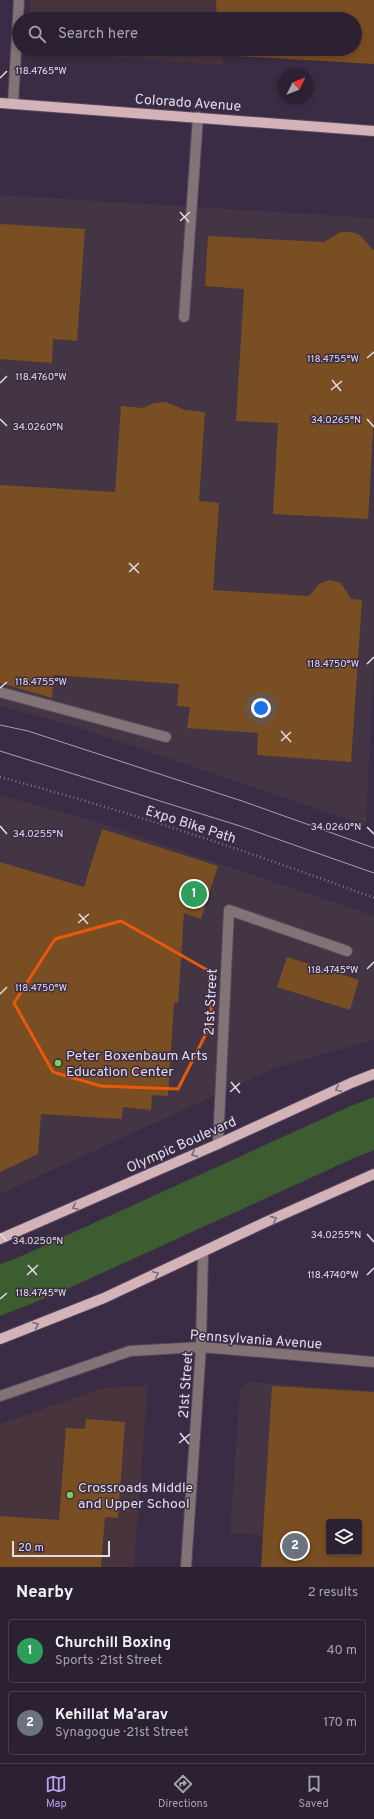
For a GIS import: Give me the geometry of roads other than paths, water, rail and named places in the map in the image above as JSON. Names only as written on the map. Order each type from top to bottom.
[{"type":"main road","name":"Colorado Avenue","points":[[0,103],[374,131]]},
{"type":"main road","name":"Olympic Boulevard","points":[[0,1239],[374,1074]]},
{"type":"main road","points":[[0,1339],[104,1298],[374,1174]]},
{"type":"street","points":[[18,12],[19,0]]},
{"type":"street","points":[[12,104],[15,56]]},
{"type":"street","points":[[184,316],[198,117]]},
{"type":"street","points":[[0,692],[166,737]]},
{"type":"street","name":"21st Street","points":[[218,1144],[229,910],[346,951]]},
{"type":"street","name":"21st Street","points":[[186,1567],[201,1347],[203,1252]]},
{"type":"street","name":"Pennsylvania Avenue","points":[[0,1396],[130,1351],[201,1347],[374,1362]]},
{"type":"tram line","points":[[0,725],[28,731],[242,801],[374,848]]},
{"type":"tram line","points":[[0,751],[240,826],[374,873]]},
{"type":"place","name":"Churchill Boxing","points":[[194,894]]},
{"type":"place","name":"Peter Boxenbaum Arts Education Center","points":[[58,1063]]},
{"type":"place","name":"Crossroads Middle and Upper School","points":[[70,1495]]},
{"type":"place","name":"Kehillat Ma’arav","points":[[295,1546]]}]
